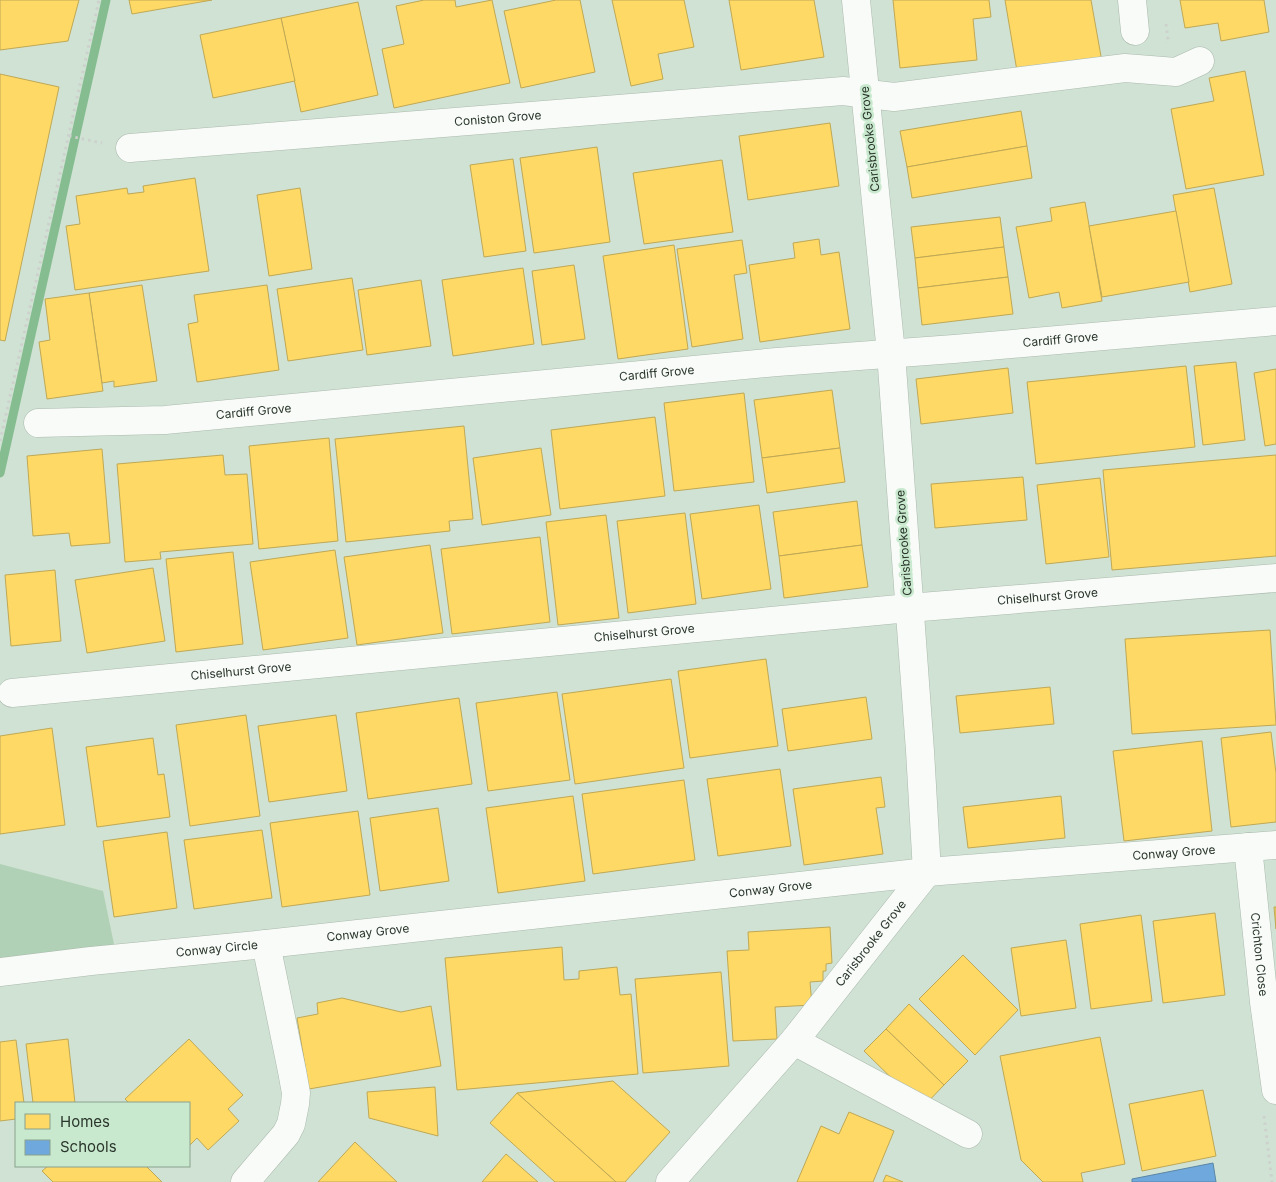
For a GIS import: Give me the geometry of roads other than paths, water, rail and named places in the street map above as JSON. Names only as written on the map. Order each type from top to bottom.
[{"type":"street","name":"Carisbrooke Grove","points":[[670,1182],[794,1041],[927,872],[892,353],[856,0]]},
{"type":"street","points":[[1132,0],[1134,32]]},
{"type":"street","name":"Coniston Grove","points":[[130,148],[843,91],[894,97],[1124,68],[1176,72],[1200,62]]},
{"type":"street","name":"Cardiff Grove","points":[[38,423],[165,420],[768,363],[1276,321]]},
{"type":"street","name":"Chiselhurst Grove","points":[[12,692],[909,608],[1276,578]]},
{"type":"street","name":"Conway Grove","points":[[266,944],[927,872],[1276,845]]},
{"type":"street","name":"Crichton Close","points":[[1248,847],[1264,1002],[1276,1090]]},
{"type":"street","name":"Conway Circle","points":[[0,972],[266,944],[296,1092],[296,1104],[291,1124],[286,1134],[245,1182]]},
{"type":"street","points":[[794,1041],[968,1134]]},
{"type":"waterway","points":[[0,473],[106,0]]}]
